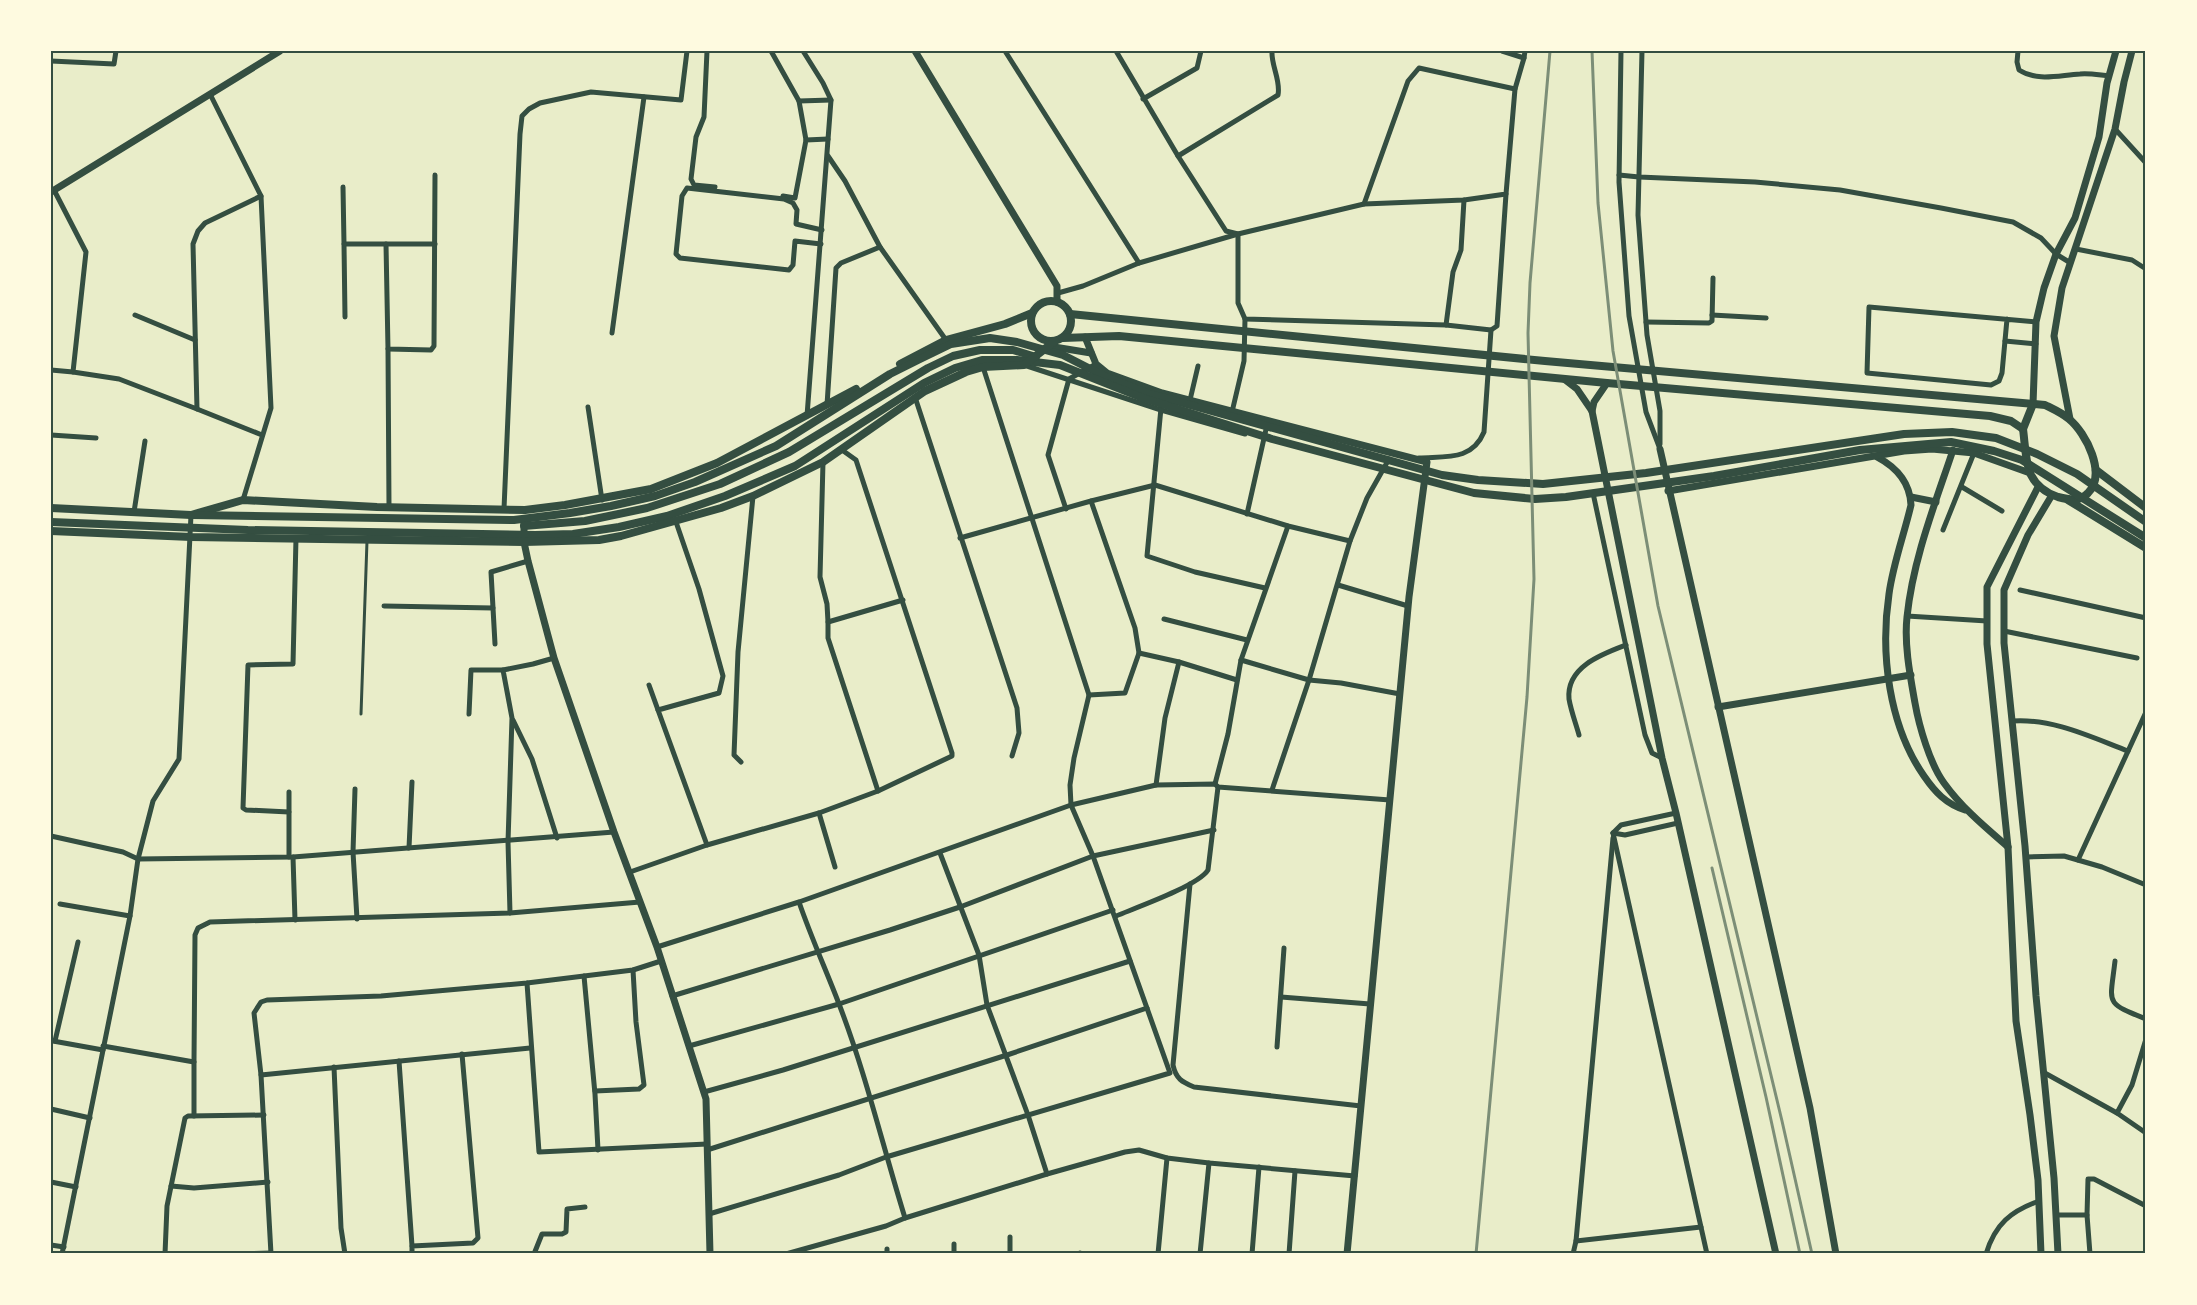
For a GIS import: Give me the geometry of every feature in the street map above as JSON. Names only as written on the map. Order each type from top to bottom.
[{"type":"main road","points":[[51,531],[190,537],[524,542],[599,540],[676,522],[753,496],[823,462],[915,397],[966,372],[983,367],[1024,365],[1055,342],[1070,327],[1070,314],[1063,304],[1051,301],[1039,304],[1032,313],[1005,324],[946,340],[807,417],[717,463],[651,489],[602,500],[525,510],[389,507],[243,500],[191,514]]},
{"type":"main road","points":[[1032,313],[1033,332],[1044,340],[1055,342],[1085,337],[1119,336],[1607,383],[1990,416],[2011,421],[2023,429]]},
{"type":"main road","points":[[1070,314],[1120,321],[2001,403],[2045,405],[2070,419],[2083,436],[2096,470],[2095,483],[2086,495],[2078,500],[2067,500]]},
{"type":"main road","points":[[51,508],[422,520],[514,520],[570,513],[655,496],[695,482],[776,446],[890,374],[951,344],[990,338],[1017,342],[1063,355],[1102,375],[1147,393],[1442,475],[1543,484],[1657,472],[1904,434],[1952,432],[1996,438],[2037,454],[2077,474],[2146,522]]},
{"type":"main road","points":[[524,526],[585,521],[647,508],[720,484],[789,452],[928,368],[953,356],[980,350],[1013,350],[1060,365],[1143,398],[1272,439],[1474,493],[1535,499],[1566,497],[1714,476],[1860,450],[1951,442],[1994,451],[2022,460],[2146,538]]},
{"type":"main road","points":[[51,522],[248,531],[535,535],[573,534],[619,527],[668,516],[725,496],[795,466],[924,383],[955,368],[982,360],[1017,360],[1060,365]]},
{"type":"main road","points":[[862,386],[883,420]]},
{"type":"main road","points":[[2033,404],[2023,429],[2030,473],[2038,487],[2067,500],[2146,548]]},
{"type":"main road","points":[[2096,470],[2146,508]]},
{"type":"street","points":[[51,61],[114,64],[116,51]]},
{"type":"street","points":[[73,372],[86,252],[52,191],[280,51]]},
{"type":"street","points":[[504,509],[522,116],[540,103],[591,92],[681,100],[687,51]]},
{"type":"street","points":[[707,51],[704,117],[696,137],[691,179],[694,185],[795,198],[806,140],[799,101],[771,51]]},
{"type":"street","points":[[804,51],[831,100],[807,417]]},
{"type":"street","points":[[915,51],[1057,286],[1057,302]]},
{"type":"street","points":[[1005,51],[1139,263]]},
{"type":"street","points":[[1116,51],[1143,99],[1226,231],[1238,234]]},
{"type":"street","points":[[1143,99],[1197,68],[1201,51]]},
{"type":"street","points":[[1178,156],[1278,95],[1279,88],[1271,61],[1272,51]]},
{"type":"street","points":[[1502,51],[1524,58]]},
{"type":"street","points":[[1245,319],[1446,325],[1491,330],[1497,326],[1515,89],[1525,51]]},
{"type":"street","points":[[1621,51],[1619,175],[1629,316],[1646,412],[1660,449],[1810,1108],[1836,1254]]},
{"type":"street","points":[[1642,51],[1638,215],[1646,322],[1660,411],[1660,449]]},
{"type":"street","points":[[2018,51],[2019,70],[2025,74],[2045,77],[2080,74],[2109,76]]},
{"type":"street","points":[[2033,404],[2036,322],[2044,288],[2056,254],[2075,218],[2098,137],[2116,51]]},
{"type":"street","points":[[2070,419],[2054,336],[2062,288],[2115,129],[2132,51]]},
{"type":"street","points":[[1364,204],[1408,81],[1419,68],[1515,89]]},
{"type":"street","points":[[210,94],[261,196],[271,408],[243,500]]},
{"type":"street","points":[[612,333],[644,97]]},
{"type":"street","points":[[799,101],[831,100]]},
{"type":"street","points":[[2115,129],[2146,163]]},
{"type":"street","points":[[806,140],[828,139]]},
{"type":"street","points":[[828,156],[880,248],[946,340]]},
{"type":"street","points":[[388,349],[429,351],[433,349],[435,175]]},
{"type":"street","points":[[1619,175],[1755,182],[1840,190],[1896,199],[2013,222],[2041,238],[2056,254],[2069,262]]},
{"type":"street","points":[[344,187],[345,317]]},
{"type":"street","points":[[821,244],[795,242],[793,265],[789,270],[680,258],[676,254],[682,196],[687,188],[784,199],[794,203],[797,210],[796,224],[822,230]]},
{"type":"street","points":[[1058,293],[1083,286],[1139,263],[1238,234],[1364,204],[1464,200],[1506,194]]},
{"type":"street","points":[[197,409],[193,244],[204,223],[261,196]]},
{"type":"street","points":[[1446,325],[1453,272],[1461,250],[1464,200]]},
{"type":"street","points":[[1232,412],[1244,361],[1245,319],[1238,303],[1238,234]]},
{"type":"street","points":[[344,244],[435,244]]},
{"type":"street","points":[[386,244],[389,507]]},
{"type":"street","points":[[827,406],[836,268],[841,262],[880,248]]},
{"type":"street","points":[[2076,249],[2132,260],[2146,269]]},
{"type":"street","points":[[1646,322],[1709,323],[1712,321],[1713,278]]},
{"type":"street","points":[[2007,319],[1999,381],[1991,385],[1867,373],[1869,307],[2007,319],[2036,322]]},
{"type":"street","points":[[135,315],[195,340]]},
{"type":"street","points":[[1712,315],[1766,318]]},
{"type":"street","points":[[1419,458],[1460,455],[1472,450],[1480,441],[1484,432],[1491,330]]},
{"type":"street","points":[[1085,337],[1096,364],[1107,373],[1162,393],[1419,458],[1427,462],[1408,606],[1347,1254]]},
{"type":"street","points":[[1055,342],[1091,353]]},
{"type":"street","points":[[2005,342],[2036,344]]},
{"type":"street","points":[[1066,509],[1048,455],[1069,379],[1096,364]]},
{"type":"street","points":[[1024,365],[1161,410],[1263,440],[1426,483]]},
{"type":"street","points":[[1190,400],[1198,366]]},
{"type":"street","points":[[709,1214],[839,1175],[886,1157],[1170,1073],[1115,913],[1071,805],[1070,785],[1074,758],[1089,695],[983,367]]},
{"type":"street","points":[[51,370],[119,379],[262,435]]},
{"type":"street","points":[[1564,379],[1577,389],[1592,411],[1662,758],[1776,1254]]},
{"type":"street","points":[[1592,411],[1600,392],[1607,383]]},
{"type":"street","points":[[1162,393],[1147,556],[1195,572],[1265,588]]},
{"type":"street","points":[[915,397],[1017,708],[1019,733],[1012,756]]},
{"type":"street","points":[[588,407],[602,500]]},
{"type":"street","points":[[1247,514],[1268,421]]},
{"type":"street","points":[[51,435],[96,438]]},
{"type":"street","points":[[134,512],[145,441]]},
{"type":"street","points":[[630,872],[706,845],[819,813],[878,791],[951,758],[952,753],[856,460],[842,450]]},
{"type":"street","points":[[1668,491],[1904,451],[1953,450],[1974,453],[2030,473]]},
{"type":"street","points":[[1953,450],[1916,563],[1907,616],[1906,631],[1917,722],[1942,781],[1965,810],[2008,847]]},
{"type":"street","points":[[1272,790],[1310,680],[1350,542],[1367,498],[1393,452]]},
{"type":"street","points":[[1943,530],[1974,453]]},
{"type":"street","points":[[1877,457],[1898,471],[1911,497],[1888,597],[1887,647],[1894,712],[1903,742],[1911,758],[1939,796],[1965,810]]},
{"type":"street","points":[[823,462],[820,577],[827,604],[828,638],[878,791]]},
{"type":"street","points":[[960,538],[1155,485],[1288,526],[1350,542]]},
{"type":"street","points":[[1962,487],[2002,511]]},
{"type":"street","points":[[2038,487],[1987,587],[1987,644],[2008,847],[2016,1021],[2031,1115],[2042,1254]]},
{"type":"street","points":[[1593,493],[1645,735],[1652,753],[1662,758]]},
{"type":"street","points":[[2052,495],[2028,535],[2004,590],[2004,631],[2026,857],[2057,1215],[2058,1254]]},
{"type":"street","points":[[741,762],[734,755],[738,652],[753,496]]},
{"type":"street","points":[[1911,497],[1936,502]]},
{"type":"street","points":[[1089,695],[1125,693],[1139,653],[1135,628],[1091,501]]},
{"type":"street","points":[[525,510],[524,542],[554,658],[614,832],[657,947],[706,1099],[710,1254]]},
{"type":"street","points":[[62,1254],[130,916],[138,859],[153,801],[179,759],[191,514]]},
{"type":"street","points":[[658,710],[719,693],[723,676],[699,589],[676,522]]},
{"type":"street","points":[[689,1046],[839,1004],[979,955],[1115,913],[1190,884],[1205,875],[1208,870],[1214,830],[1217,785],[1241,660],[1288,526]]},
{"type":"street","points":[[289,812],[243,808],[248,665],[293,664],[296,538]]},
{"type":"street","points":[[495,644],[491,572],[528,561]]},
{"type":"street","points":[[1338,585],[1408,606]]},
{"type":"street","points":[[2020,590],[2146,618]]},
{"type":"street","points":[[828,622],[903,600]]},
{"type":"street","points":[[384,606],[493,608]]},
{"type":"street","points":[[1907,616],[1987,621]]},
{"type":"street","points":[[1164,619],[1247,640]]},
{"type":"street","points":[[2004,631],[2137,658]]},
{"type":"street","points":[[1579,735],[1569,699],[1570,688],[1576,675],[1582,666],[1598,655],[1626,645]]},
{"type":"street","points":[[1139,653],[1237,680]]},
{"type":"street","points":[[469,714],[471,670],[503,670],[554,658]]},
{"type":"street","points":[[1241,660],[1310,680],[1341,683],[1400,694]]},
{"type":"street","points":[[1156,785],[1166,718],[1179,663]]},
{"type":"street","points":[[503,670],[512,718],[508,842],[510,913]]},
{"type":"street","points":[[1718,707],[1911,675]]},
{"type":"street","points":[[650,686],[706,845]]},
{"type":"street","points":[[2078,860],[2146,712]]},
{"type":"street","points":[[512,718],[532,759],[557,838]]},
{"type":"street","points":[[2012,721],[2029,719],[2066,728],[2128,751]]},
{"type":"street","points":[[409,848],[412,782]]},
{"type":"street","points":[[657,947],[799,902],[1071,805],[1156,785],[1217,785],[1390,800]]},
{"type":"street","points":[[354,789],[353,852],[357,919]]},
{"type":"street","points":[[290,792],[295,920]]},
{"type":"street","points":[[819,813],[835,867]]},
{"type":"street","points":[[1573,1254],[1613,833],[1621,825],[1676,813]]},
{"type":"street","points":[[1613,833],[1625,835],[1678,823]]},
{"type":"street","points":[[672,996],[960,907],[1093,856],[1214,830]]},
{"type":"street","points":[[51,836],[123,852],[138,859],[291,857],[614,832]]},
{"type":"street","points":[[1613,833],[1707,1254]]},
{"type":"street","points":[[940,853],[979,955],[987,1005],[1007,1055],[1047,1174]]},
{"type":"street","points":[[2026,857],[2064,856],[2146,885]]},
{"type":"street","points":[[1190,884],[1173,1065],[1174,1073],[1180,1081],[1194,1087],[1361,1106]]},
{"type":"street","points":[[194,1116],[195,935],[198,928],[210,922],[510,913],[640,902]]},
{"type":"street","points":[[799,902],[854,1047],[905,1218]]},
{"type":"street","points":[[60,904],[130,916]]},
{"type":"street","points":[[78,942],[53,1041],[194,1062]]},
{"type":"street","points":[[1277,1047],[1284,948]]},
{"type":"street","points":[[704,1092],[1130,960]]},
{"type":"street","points":[[238,1254],[271,1254],[264,1115],[254,1013],[261,1002],[381,996],[526,983],[633,970],[661,961]]},
{"type":"street","points":[[2115,961],[2111,998],[2116,1007],[2146,1019]]},
{"type":"street","points":[[595,1090],[639,1089],[644,1084],[636,1022],[633,970]]},
{"type":"street","points":[[584,976],[595,1090],[598,1150]]},
{"type":"street","points":[[526,983],[539,1152],[707,1147],[1007,1055],[1147,1008]]},
{"type":"street","points":[[1281,997],[1370,1004]]},
{"type":"street","points":[[2117,1113],[2132,1085],[2146,1041]]},
{"type":"street","points":[[261,1075],[530,1048]]},
{"type":"street","points":[[412,1246],[473,1243],[478,1238],[462,1054]]},
{"type":"street","points":[[399,1061],[412,1254]]},
{"type":"street","points":[[333,1067],[341,1228],[345,1254]]},
{"type":"street","points":[[2043,1072],[2117,1113],[2146,1133]]},
{"type":"street","points":[[51,1109],[90,1118]]},
{"type":"street","points":[[165,1254],[165,1229],[171,1186],[185,1118],[264,1115]]},
{"type":"street","points":[[786,1254],[886,1226],[1047,1174],[1139,1150],[1167,1158],[1354,1176]]},
{"type":"street","points":[[1158,1254],[1167,1158]]},
{"type":"street","points":[[1200,1254],[1209,1163]]},
{"type":"street","points":[[1252,1254],[1259,1167]]},
{"type":"street","points":[[1288,1254],[1295,1172]]},
{"type":"street","points":[[2090,1254],[2087,1182],[2090,1178],[2146,1206]]},
{"type":"street","points":[[51,1182],[76,1188]]},
{"type":"street","points":[[171,1186],[194,1188],[268,1182]]},
{"type":"street","points":[[1986,1254],[2002,1223],[2018,1209],[2039,1201]]},
{"type":"street","points":[[534,1254],[542,1234],[566,1232],[567,1209],[585,1207]]},
{"type":"street","points":[[2057,1215],[2087,1215]]},
{"type":"street","points":[[1576,1241],[1701,1227]]},
{"type":"street","points":[[1010,1237],[1010,1254]]},
{"type":"street","points":[[954,1244],[954,1254]]},
{"type":"street","points":[[51,1245],[64,1246]]},
{"type":"lane","points":[[361,714],[367,539]]},
{"type":"railway","points":[[1476,1254],[1527,697],[1534,579],[1528,333],[1530,283],[1550,51]]},
{"type":"railway","points":[[1592,51],[1598,203],[1613,351],[1658,606],[1812,1254]]},
{"type":"railway","points":[[1712,868],[1800,1254]]}]
